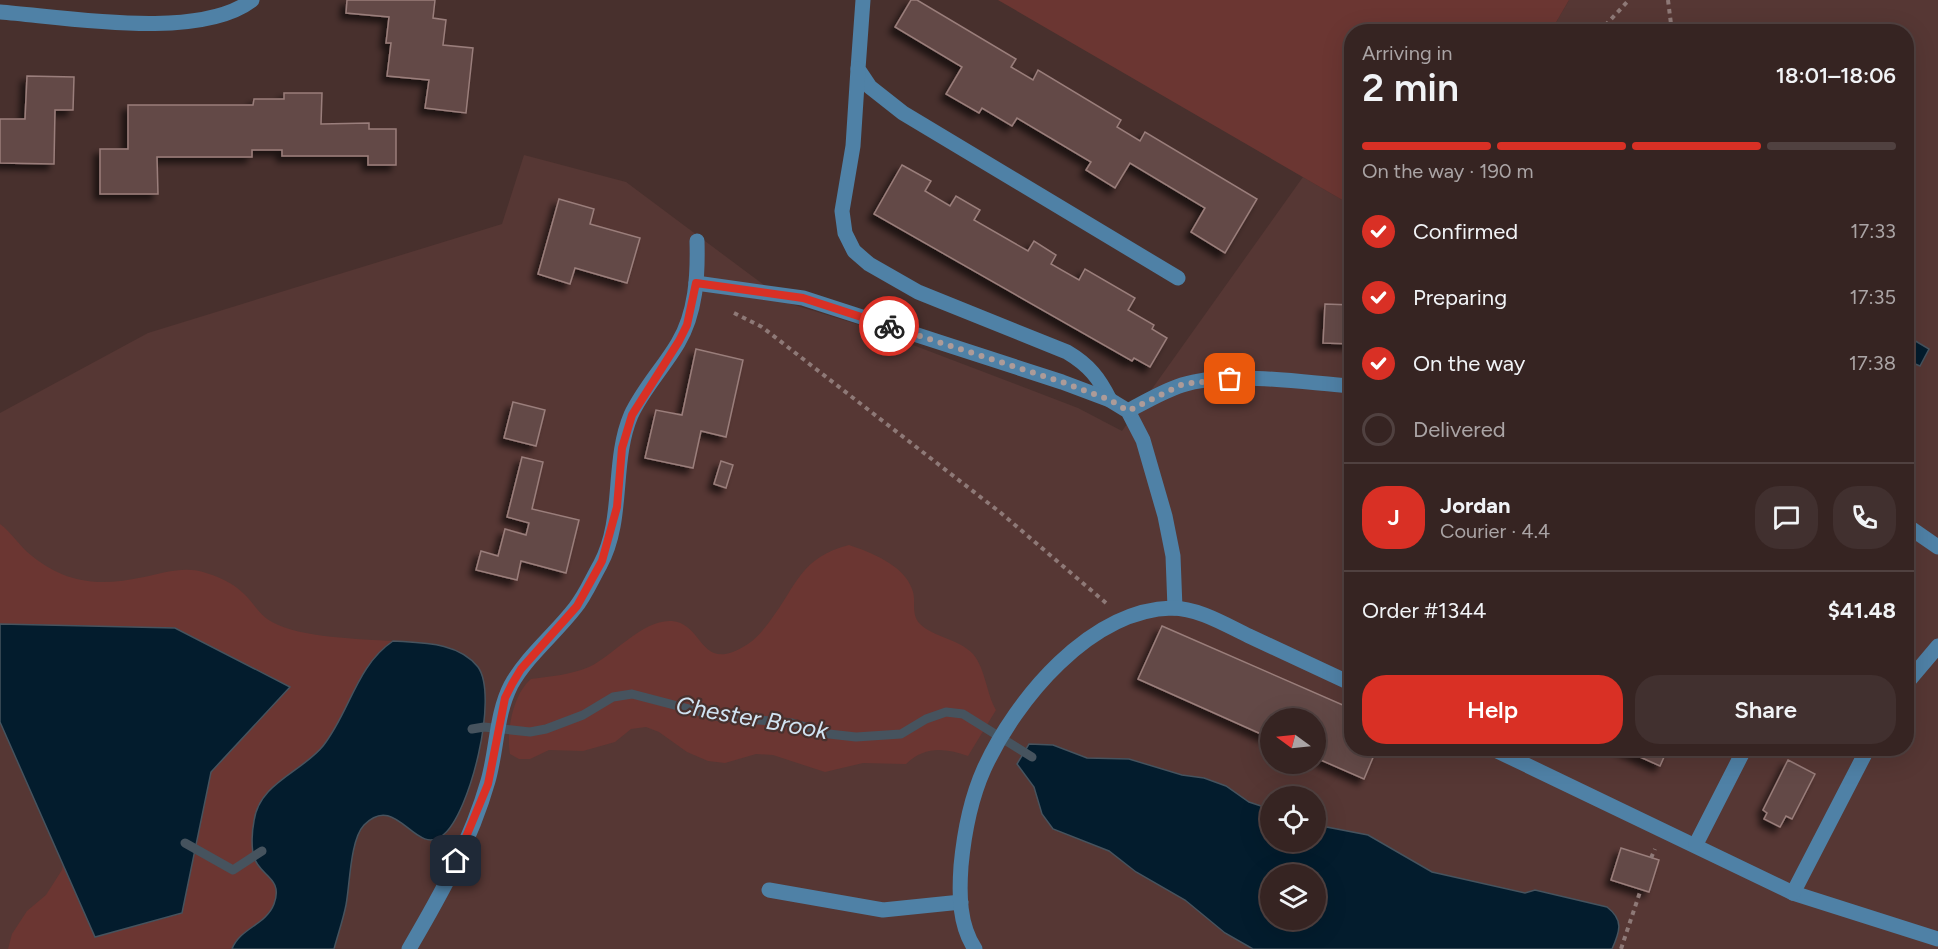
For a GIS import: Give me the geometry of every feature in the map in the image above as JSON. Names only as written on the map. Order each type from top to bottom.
[{"type":"lane","points":[[0,12],[126,24],[194,21],[242,8],[252,0]]},
{"type":"lane","points":[[863,0],[853,146],[842,211],[845,233],[855,251],[869,264],[918,292],[1067,352],[1086,363],[1100,378],[1110,400]]},
{"type":"lane","points":[[858,69],[870,87],[903,113],[1178,278]]},
{"type":"lane","points":[[409,949],[448,880],[488,784],[505,698],[521,669],[577,606],[602,561],[617,507],[622,448],[632,415],[687,325],[696,283],[697,241]]},
{"type":"lane","points":[[696,283],[803,298],[1062,382],[1110,400],[1128,411],[1143,440],[1165,516],[1173,556],[1175,608]]},
{"type":"lane","points":[[1128,411],[1183,384],[1205,380],[1230,379],[1344,386]]},
{"type":"lane","points":[[1914,530],[1938,547]]},
{"type":"lane","points":[[975,949],[967,933],[961,902],[964,847],[975,794],[992,756],[1014,720],[1059,663],[1096,634],[1146,611],[1175,608],[1204,615],[1344,680]]},
{"type":"lane","points":[[1914,674],[1938,646]]},
{"type":"lane","points":[[1508,756],[1696,844],[1793,893],[1938,939]]},
{"type":"lane","points":[[1696,844],[1742,756]]},
{"type":"lane","points":[[1793,893],[1864,756]]},
{"type":"lane","points":[[769,890],[883,910],[961,902]]},
{"type":"path","points":[[1606,24],[1629,0]]},
{"type":"path","points":[[1668,0],[1671,24]]},
{"type":"path","points":[[733,312],[762,327],[992,506],[1125,620]]},
{"type":"path","points":[[1621,949],[1641,889]]},
{"type":"shaded area","points":[[998,0],[1569,0],[1555,24],[1344,24],[1344,201]]},
{"type":"shaded area","points":[[1569,0],[1938,0],[1938,949],[0,949],[0,413],[148,333],[502,224],[524,155],[626,182],[788,303],[863,326],[1078,408],[1122,431],[1303,177],[1344,201],[1344,756],[1914,756],[1914,24],[1555,24]]},
{"type":"shaded area","points":[[0,524],[45,566],[72,578],[114,582],[174,571],[196,570],[234,586],[264,616],[284,627],[314,635],[393,641],[381,651],[362,676],[323,746],[273,788],[258,808],[253,830],[253,854],[257,864],[276,888],[276,895],[270,911],[241,936],[232,949],[8,949],[12,934],[27,911],[46,895],[62,870],[67,836],[0,697]]},
{"type":"shaded area","points":[[849,545],[876,556],[902,573],[912,589],[915,616],[920,624],[967,649],[977,660],[996,710],[968,756],[951,751],[935,750],[920,754],[906,764],[863,763],[825,772],[773,755],[756,754],[725,763],[708,761],[687,752],[659,732],[646,727],[631,729],[615,742],[583,751],[549,750],[530,759],[519,759],[510,754],[509,735],[512,714],[520,694],[531,679],[568,674],[589,667],[640,632],[661,622],[672,621],[683,624],[711,652],[720,654],[732,652],[748,644],[760,634],[810,565],[833,550]]},
{"type":"water","points":[[1914,340],[1929,349],[1920,366],[1914,363]]},
{"type":"water","points":[[0,624],[175,628],[290,687],[211,772],[182,913],[95,937],[0,722]]},
{"type":"water","points":[[393,641],[416,642],[450,648],[470,659],[478,667],[484,682],[483,727],[479,754],[463,804],[453,823],[443,835],[433,840],[423,838],[396,819],[386,815],[376,817],[364,825],[359,832],[353,851],[346,905],[334,949],[232,949],[241,936],[270,911],[276,895],[273,882],[261,869],[253,853],[253,829],[258,808],[272,787],[323,746],[370,663]]},
{"type":"water","points":[[1029,744],[1053,745],[1087,758],[1129,759],[1182,775],[1204,778],[1226,786],[1249,802],[1260,806],[1260,852],[1326,852],[1326,827],[1368,835],[1432,872],[1525,893],[1535,890],[1607,907],[1618,921],[1617,937],[1612,949],[1253,949],[1225,933],[1185,900],[1136,872],[1109,851],[1053,829],[1042,814],[1034,787],[1017,764]]},
{"type":"building","points":[[347,0],[435,0],[433,18],[446,20],[443,45],[473,48],[466,113],[425,108],[429,80],[387,76],[391,43],[386,43],[389,17],[346,13]]},
{"type":"building","points":[[911,0],[917,0],[1016,59],[1011,67],[1033,80],[1038,70],[1121,120],[1117,127],[1140,141],[1145,132],[1257,199],[1225,253],[1191,232],[1205,208],[1130,163],[1115,188],[1086,170],[1091,162],[1017,118],[1012,126],[982,108],[979,113],[946,94],[962,67],[895,27]]},
{"type":"building","points":[[27,76],[74,77],[73,110],[55,110],[54,164],[0,163],[0,119],[25,119]]},
{"type":"building","points":[[284,93],[322,93],[321,124],[369,123],[369,129],[396,129],[396,165],[368,165],[368,156],[282,156],[282,150],[252,150],[252,157],[157,157],[158,194],[100,194],[100,149],[128,149],[128,105],[253,105],[254,99],[284,99]]},
{"type":"building","points":[[902,165],[931,181],[925,191],[950,206],[956,196],[980,210],[974,220],[1028,251],[1034,241],[1056,255],[1051,264],[1079,280],[1085,269],[1135,298],[1128,310],[1154,325],[1152,329],[1167,338],[1150,367],[1134,358],[1132,361],[874,214]]},
{"type":"building","points":[[559,199],[594,209],[590,224],[640,238],[627,283],[575,268],[570,284],[538,274]]},
{"type":"building","points":[[1325,304],[1344,305],[1344,344],[1323,343]]},
{"type":"building","points":[[696,349],[743,360],[726,437],[701,431],[693,468],[645,458],[656,410],[682,415]]},
{"type":"building","points":[[513,402],[545,410],[536,446],[504,438]]},
{"type":"building","points":[[522,457],[543,462],[532,509],[579,520],[566,573],[521,561],[517,580],[476,570],[481,551],[498,556],[505,529],[526,535],[529,523],[507,517]]},
{"type":"building","points":[[721,461],[733,465],[726,488],[714,484]]},
{"type":"building","points":[[1162,626],[1344,706],[1344,756],[1374,756],[1364,779],[1326,762],[1326,708],[1260,708],[1260,734],[1138,679]]},
{"type":"building","points":[[1638,756],[1664,756],[1660,766]]},
{"type":"building","points":[[1788,760],[1815,774],[1792,819],[1786,816],[1780,827],[1764,819],[1767,813],[1763,810]]},
{"type":"building","points":[[1621,848],[1659,860],[1649,892],[1611,880]]},
{"type":"waterway","name":"Chester Brook","points":[[472,729],[484,727],[530,732],[546,729],[583,715],[613,697],[632,694],[716,716],[792,723],[829,734],[856,737],[901,734],[926,719],[946,712],[963,714],[1032,757]]},
{"type":"waterway","name":"Chester Brook","points":[[185,843],[233,870],[262,851]]},
{"type":"way so far","points":[[889,326],[1062,382],[1110,400],[1128,411],[1183,384],[1230,379]]},
{"type":"route","points":[[456,861],[488,784],[505,698],[521,669],[577,606],[602,561],[617,507],[622,448],[632,415],[687,325],[696,283],[768,291],[803,298],[889,326]]}]
